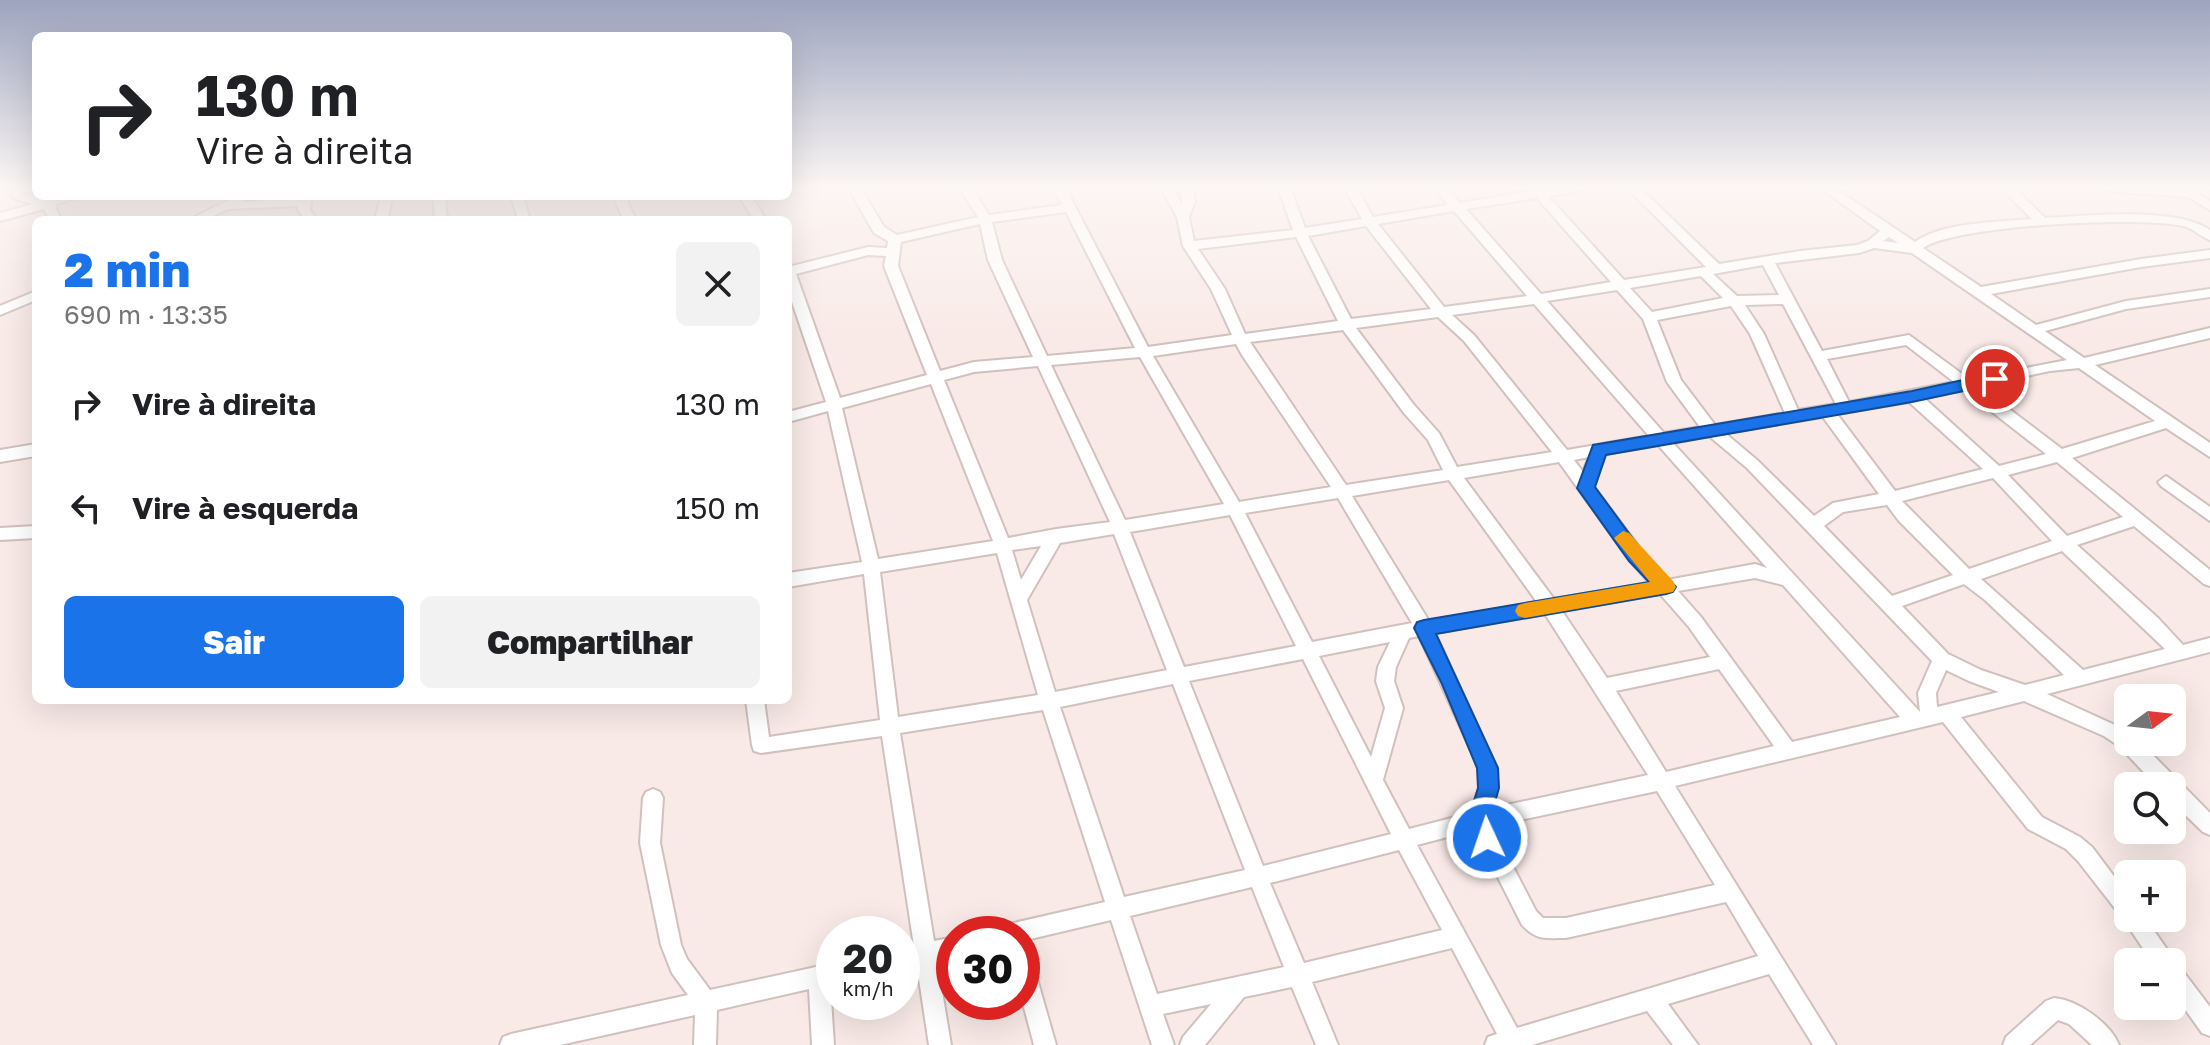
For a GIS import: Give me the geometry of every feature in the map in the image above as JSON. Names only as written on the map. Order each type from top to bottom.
[{"type":"street","points":[[884,236],[893,245],[891,266],[1003,546],[1049,701],[1163,1045]]},
{"type":"street","points":[[792,271],[924,236]]},
{"type":"street","points":[[989,236],[995,260],[1119,525],[1327,1045]]},
{"type":"street","points":[[1084,236],[1144,352],[1234,507],[1508,1044],[1773,962]]},
{"type":"street","points":[[1190,236],[1243,345],[1341,490],[1424,628],[1488,768],[1488,788],[1479,820],[1529,918],[1539,928],[1566,928],[1729,892]]},
{"type":"street","points":[[1193,244],[1273,236]]},
{"type":"street","points":[[1301,236],[1347,325],[1409,409],[1434,437],[1452,473],[1603,686],[1825,1045]]},
{"type":"street","points":[[1381,236],[1440,311],[1469,338],[1563,456],[1636,556],[1666,587],[1724,661],[1787,750]]},
{"type":"street","points":[[1482,236],[1787,580],[2035,823],[2073,843],[2085,854],[2114,893]]},
{"type":"street","points":[[1577,236],[1649,317],[1674,382],[1710,429],[1752,464],[1942,659],[1975,676],[2023,692],[2118,735],[2154,772]]},
{"type":"street","points":[[1678,236],[1710,270],[1711,282],[1733,301],[1756,331],[1793,415]]},
{"type":"street","points":[[1873,244],[1882,236]]},
{"type":"street","points":[[1896,236],[2210,451]]},
{"type":"street","points":[[1914,249],[1916,243],[1938,236]]},
{"type":"street","points":[[792,416],[974,367],[1041,358],[1144,352],[1218,341],[1243,345],[1347,325],[1536,299],[1767,260],[1848,251],[1873,244],[1914,249]]},
{"type":"street","points":[[1979,292],[2210,254]]},
{"type":"street","points":[[1767,260],[1845,407]]},
{"type":"street","points":[[792,283],[834,403],[871,566],[890,728],[940,1045]]},
{"type":"street","points":[[2033,330],[2133,304],[2210,293]]},
{"type":"street","points":[[0,311],[32,297]]},
{"type":"street","points":[[1649,317],[1733,301],[1788,299]]},
{"type":"street","points":[[792,579],[1563,456],[1912,396],[2050,366],[2082,363],[2210,333]]},
{"type":"street","points":[[1819,356],[1909,340],[2061,457],[2210,579]]},
{"type":"street","points":[[2050,366],[2058,347]]},
{"type":"street","points":[[1912,396],[1997,473],[2064,543],[2152,623],[2179,652]]},
{"type":"street","points":[[1826,410],[1890,498],[1964,575],[1991,595],[2078,677]]},
{"type":"street","points":[[1815,527],[1819,519],[1837,507],[1890,498],[2061,457],[2167,422]]},
{"type":"street","points":[[1586,488],[1599,449]]},
{"type":"street","points":[[0,456],[32,451]]},
{"type":"street","points":[[1876,477],[1911,492]]},
{"type":"street","points":[[2166,482],[2210,515]]},
{"type":"street","points":[[1890,603],[1964,575],[2136,519]]},
{"type":"street","points":[[0,534],[32,532]]},
{"type":"street","points":[[1019,599],[1056,535]]},
{"type":"street","points":[[1755,571],[1764,554]]},
{"type":"street","points":[[755,704],[758,738],[761,745],[766,746],[1049,701],[1424,628],[1755,571],[1787,580]]},
{"type":"street","points":[[1374,779],[1394,708],[1385,681],[1391,656],[1403,632]]},
{"type":"street","points":[[1040,928],[1479,820],[1662,781],[1930,717],[2210,645]]},
{"type":"street","points":[[1930,717],[1927,693],[1942,659]]},
{"type":"street","points":[[1603,686],[1724,661]]},
{"type":"street","points":[[653,798],[650,843],[671,945],[679,966],[706,1002],[705,1045]]},
{"type":"street","points":[[2186,803],[2210,826]]},
{"type":"street","points":[[1151,1006],[1456,937]]},
{"type":"street","points":[[920,955],[936,951]]},
{"type":"street","points":[[511,1045],[816,977]]},
{"type":"street","points":[[1191,1045],[1237,989]]},
{"type":"street","points":[[2186,992],[2210,1025]]},
{"type":"street","points":[[1651,999],[1687,1045]]},
{"type":"street","points":[[2014,1045],[2054,1009],[2061,1009],[2074,1014],[2108,1045]]},
{"type":"street","points":[[823,1045],[824,1020]]},
{"type":"street","points":[[1038,1020],[1045,1045]]},
{"type":"slow traffic","points":[[1525,611],[1666,587],[1623,538]]},
{"type":"route","points":[[1487,838],[1479,820],[1488,788],[1488,768],[1424,628],[1666,587],[1636,556],[1586,488],[1599,449],[1995,379]]}]
